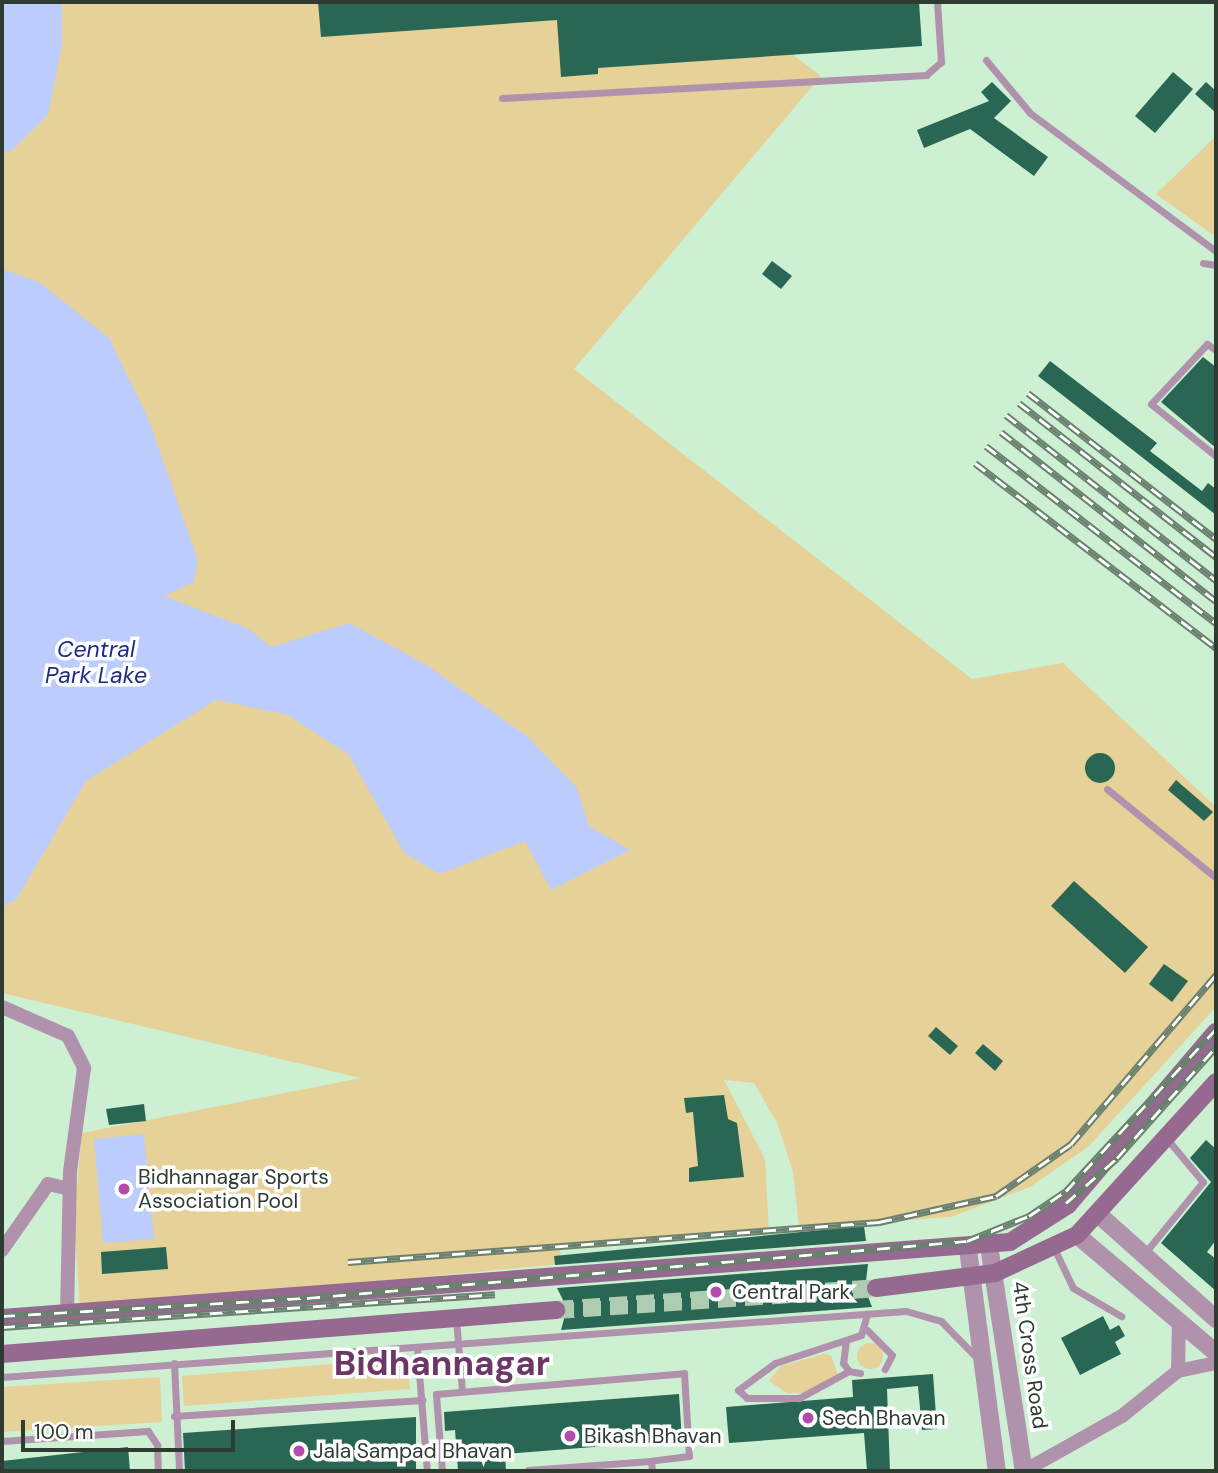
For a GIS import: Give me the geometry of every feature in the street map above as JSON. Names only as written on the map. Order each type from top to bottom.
[{"type":"main road","points":[[2,1318],[989,1246],[1032,1233],[1068,1205],[1216,1032]]},
{"type":"main road","points":[[876,1288],[995,1273],[1076,1235],[1167,1139],[1216,1082]]},
{"type":"main road","points":[[228,1302],[232,1335]]},
{"type":"main road","points":[[2,1354],[556,1310]]},
{"type":"street","points":[[2,1023],[7,1009],[68,1036],[84,1068],[69,1189],[67,1315]]},
{"type":"street","points":[[2,1250],[48,1184],[69,1189]]},
{"type":"street","points":[[1098,1214],[1216,1319]]},
{"type":"street","points":[[1076,1235],[1216,1353]]},
{"type":"street","name":"4th Cross Road","points":[[989,1246],[1024,1471]]},
{"type":"street","points":[[968,1249],[997,1471]]},
{"type":"street","points":[[1178,1371],[1179,1321]]},
{"type":"street","points":[[1024,1471],[1122,1416],[1178,1371],[1216,1363]]},
{"type":"lane","points":[[502,98],[926,75],[941,62],[937,2]]},
{"type":"lane","points":[[986,60],[1030,113],[1216,251]]},
{"type":"lane","points":[[1202,262],[1216,265]]},
{"type":"lane","points":[[1216,350],[1207,344],[1151,404],[1216,456]]},
{"type":"lane","points":[[1107,789],[1216,878]]},
{"type":"lane","points":[[1144,1255],[1203,1182],[1167,1139]]},
{"type":"lane","points":[[1053,1248],[1073,1288],[1121,1316]]},
{"type":"lane","points":[[2,1377],[906,1311],[941,1321],[982,1364]]},
{"type":"lane","points":[[867,1314],[867,1330],[892,1355],[885,1369]]},
{"type":"lane","points":[[456,1316],[462,1391]]},
{"type":"lane","points":[[860,1373],[849,1371],[799,1398],[747,1398],[738,1390],[775,1363],[846,1340],[867,1330]]},
{"type":"lane","points":[[846,1340],[843,1363],[849,1371]]},
{"type":"lane","points":[[417,1348],[427,1471]]},
{"type":"lane","points":[[174,1363],[174,1416],[179,1471]]},
{"type":"lane","points":[[442,1471],[436,1394],[684,1373],[689,1456],[528,1470]]},
{"type":"lane","points":[[174,1416],[422,1400]]},
{"type":"lane","points":[[2,1441],[148,1430],[157,1445],[158,1471]]},
{"type":"lane","points":[[651,1461],[652,1471]]},
{"type":"shaded area","points":[[2,2],[733,2],[735,11],[821,76],[574,369],[972,679],[1063,663],[1216,807],[1216,1007],[1088,1147],[1030,1187],[951,1217],[799,1227],[793,1172],[777,1123],[754,1083],[724,1080],[765,1159],[769,1232],[560,1248],[561,1264],[80,1309],[74,1218],[82,1133],[361,1078],[2,993]]},
{"type":"shaded area","points":[[1216,136],[1216,237],[1156,194]]},
{"type":"shaded area","points":[[870,1343],[879,1347],[883,1356],[879,1365],[870,1369],[861,1365],[857,1356],[861,1347]]},
{"type":"shaded area","points":[[824,1354],[831,1355],[838,1375],[806,1393],[787,1393],[769,1381],[781,1366]]},
{"type":"shaded area","points":[[408,1358],[410,1389],[184,1406],[182,1376]]},
{"type":"shaded area","points":[[160,1377],[162,1422],[2,1432],[2,1387]]},
{"type":"water","points":[[2,2],[62,2],[62,45],[48,115],[10,152],[2,151]]},
{"type":"water","name":"Central Park Lake","points":[[2,269],[39,282],[109,338],[148,418],[198,560],[194,582],[164,596],[249,629],[271,647],[349,623],[425,664],[528,737],[577,788],[589,826],[630,850],[551,890],[525,841],[440,874],[404,853],[349,755],[288,715],[216,700],[86,781],[16,900],[2,906]]},
{"type":"water","name":"Bidhannagar Sports Association Pool","points":[[144,1134],[154,1239],[103,1243],[94,1139]]},
{"type":"building","points":[[318,2],[919,2],[922,46],[598,68],[598,74],[561,77],[557,20],[321,37]]},
{"type":"building","points":[[1173,72],[1193,89],[1155,133],[1135,116]]},
{"type":"building","points":[[992,82],[1011,101],[994,118],[1048,157],[1034,176],[970,129],[924,148],[917,130],[989,101],[981,92]]},
{"type":"building","points":[[1206,82],[1216,91],[1216,113],[1195,94]]},
{"type":"building","points":[[772,261],[792,276],[781,289],[762,274]]},
{"type":"building","points":[[1203,357],[1216,367],[1216,448],[1161,402]]},
{"type":"building","points":[[1050,361],[1157,443],[1150,451],[1202,491],[1208,483],[1216,489],[1216,515],[1038,376]]},
{"type":"building","points":[[1100,753],[1111,757],[1115,768],[1111,779],[1100,783],[1089,779],[1085,768],[1089,757]]},
{"type":"building","points":[[1176,780],[1213,812],[1204,821],[1168,790]]},
{"type":"building","points":[[1074,881],[1148,947],[1125,973],[1051,906]]},
{"type":"building","points":[[1164,964],[1188,981],[1172,1002],[1149,984]]},
{"type":"building","points":[[936,1027],[958,1046],[950,1055],[928,1036]]},
{"type":"building","points":[[983,1044],[1003,1061],[995,1071],[975,1053]]},
{"type":"building","points":[[724,1095],[728,1119],[737,1123],[744,1177],[689,1182],[689,1168],[698,1166],[693,1112],[686,1113],[684,1098]]},
{"type":"building","points":[[144,1104],[146,1121],[109,1125],[106,1109]]},
{"type":"building","points":[[1206,1140],[1216,1149],[1216,1240],[1207,1252],[1216,1259],[1216,1291],[1161,1243],[1211,1182],[1190,1158]]},
{"type":"building","points":[[864,1226],[866,1241],[555,1265],[554,1256]]},
{"type":"building","points":[[166,1247],[168,1269],[102,1274],[101,1252]]},
{"type":"building","points":[[868,1264],[865,1289],[872,1307],[561,1330],[567,1308],[557,1288]]},
{"type":"building","points":[[1103,1316],[1110,1330],[1119,1325],[1125,1336],[1115,1342],[1121,1354],[1080,1375],[1061,1338]]},
{"type":"building","name":"Sech Bhavan","points":[[933,1374],[937,1429],[922,1430],[918,1386],[887,1389],[890,1471],[867,1471],[864,1433],[729,1443],[726,1407],[853,1397],[852,1380]]},
{"type":"building","name":"Bikash Bhavan","points":[[679,1394],[682,1440],[505,1454],[506,1471],[458,1471],[455,1430],[445,1431],[444,1412]]},
{"type":"building","name":"Jala Sampad Bhavan","points":[[416,1417],[416,1471],[185,1471],[183,1433]]},
{"type":"building","points":[[128,1447],[130,1471],[2,1471],[2,1461]]},
{"type":"tunnel","points":[[556,1310],[876,1288]]},
{"type":"railway","points":[[1028,393],[1216,539]]},
{"type":"railway","points":[[1019,403],[1216,557]]},
{"type":"railway","points":[[1006,415],[1216,580]]},
{"type":"railway","points":[[1001,432],[1216,601]]},
{"type":"railway","points":[[986,446],[1216,623]]},
{"type":"railway","points":[[975,463],[1216,648]]},
{"type":"railway","points":[[348,1262],[879,1222],[996,1196],[1071,1144],[1216,975]]},
{"type":"railway","points":[[2,1316],[307,1298],[967,1241],[1029,1216],[1066,1191],[1216,1029]]},
{"type":"railway","points":[[1066,1203],[1117,1158],[1216,1047]]},
{"type":"railway","points":[[2,1327],[495,1294]]},
{"type":"place","name":"Bidhannagar Sports Association Pool","points":[[124,1189]]},
{"type":"place","name":"Central Park","points":[[716,1292]]},
{"type":"place","name":"Sech Bhavan","points":[[808,1418]]},
{"type":"place","name":"Bikash Bhavan","points":[[570,1436]]},
{"type":"place","name":"Jala Sampad Bhavan","points":[[299,1451]]},
{"type":"district","name":"Bidhannagar","points":[[442,1363]]}]
